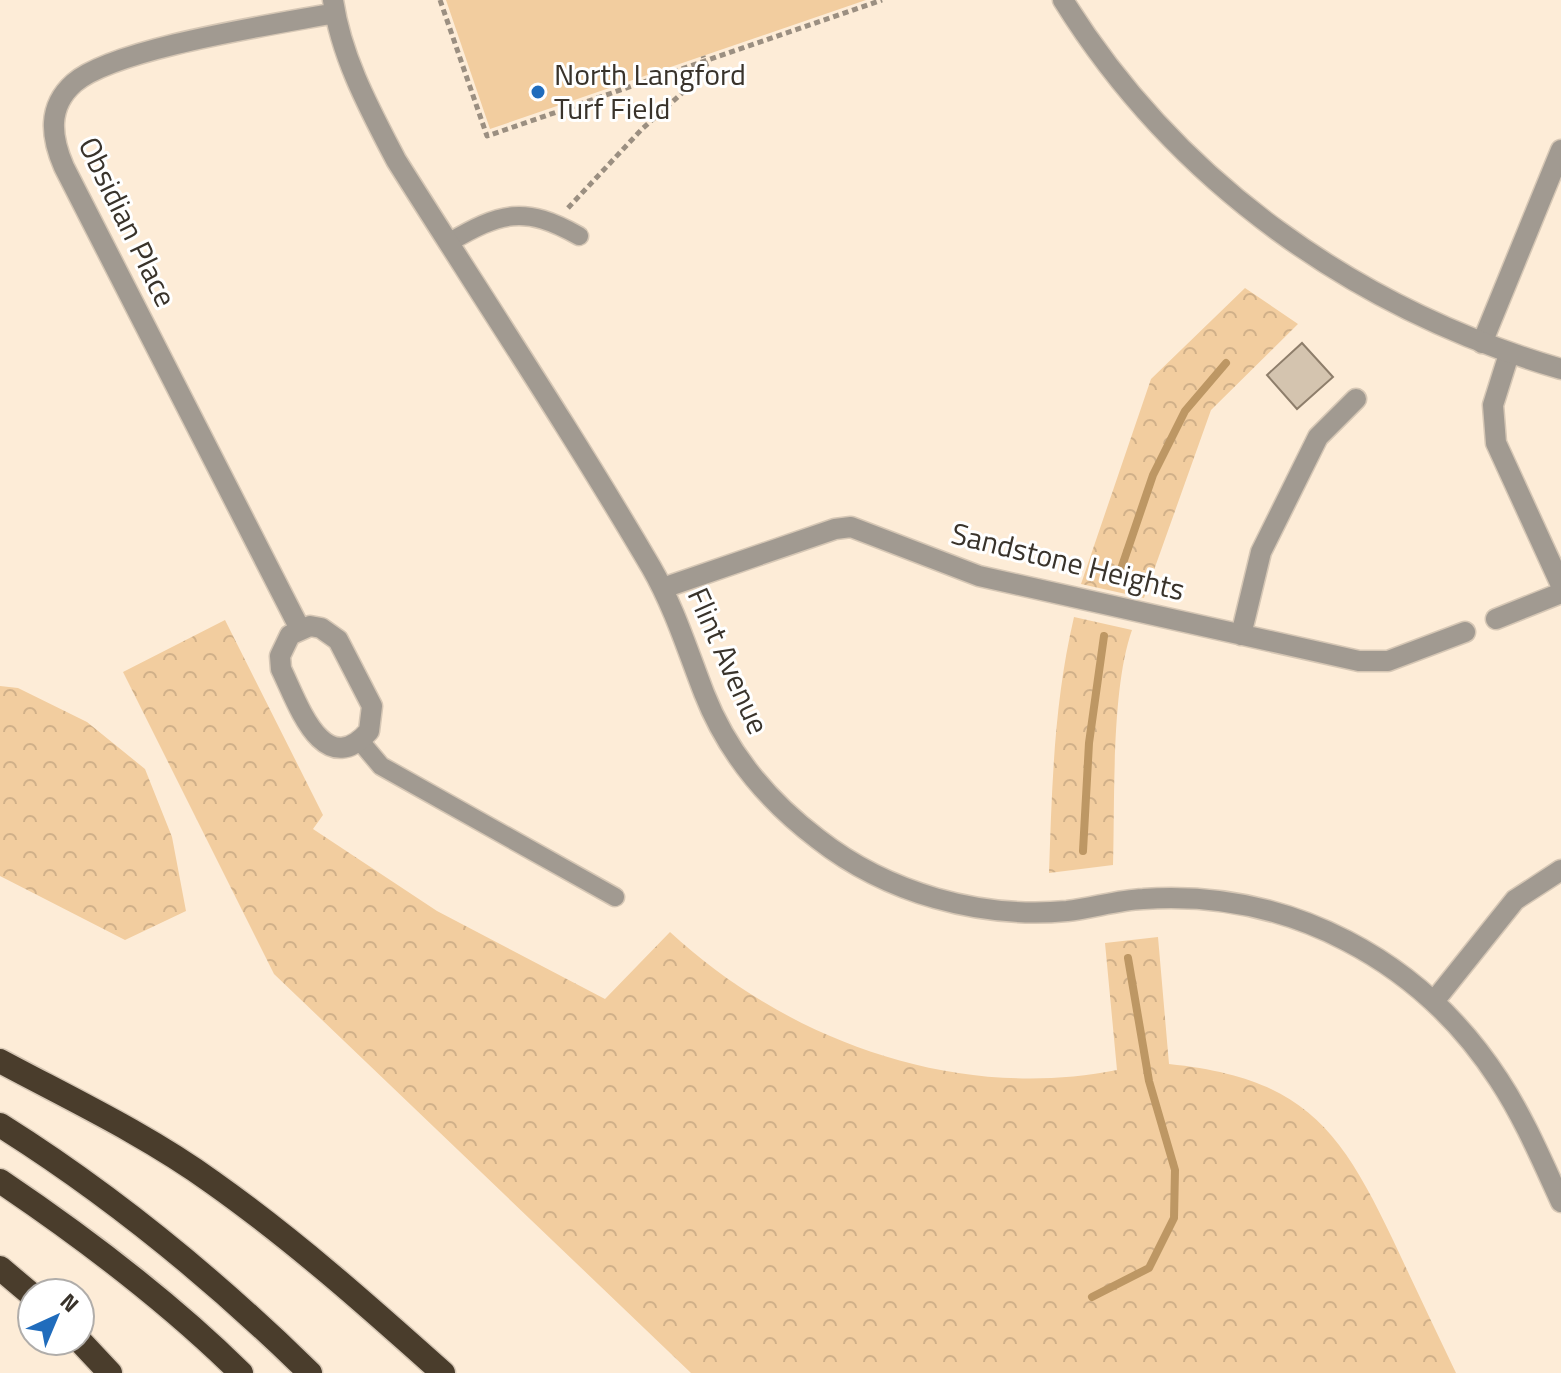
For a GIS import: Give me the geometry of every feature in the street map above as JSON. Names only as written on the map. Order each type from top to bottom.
[{"type":"highway","points":[[0,1061],[100,1114],[210,1180],[325,1268],[443,1373]]},
{"type":"highway","points":[[0,1125],[128,1213],[198,1269],[310,1373]]},
{"type":"highway","points":[[0,1181],[81,1235],[190,1323],[241,1373]]},
{"type":"highway","points":[[0,1268],[16,1282]]},
{"type":"highway","points":[[95,1357],[110,1373]]},
{"type":"street","points":[[1063,0],[1139,104],[1183,152],[1289,241],[1403,308],[1509,354],[1561,369]]},
{"type":"street","name":"Flint Avenue","points":[[334,6],[345,50],[371,112],[448,243],[663,588],[685,635],[705,695],[749,773],[782,809],[821,842],[867,871],[959,906],[1013,912],[1066,911],[1142,899],[1185,899],[1261,911],[1344,936],[1435,1000],[1499,1080],[1561,1202]]},
{"type":"street","name":"Obsidian Place","points":[[300,629],[64,167],[54,143],[52,123],[73,84],[110,64],[334,6]]},
{"type":"street","points":[[1482,343],[1561,150]]},
{"type":"street","points":[[1509,354],[1493,405],[1496,443],[1561,585]]},
{"type":"street","points":[[1241,635],[1261,552],[1318,437],[1356,399]]},
{"type":"street","name":"Sandstone Heights","points":[[663,588],[835,529],[851,527],[979,576],[1376,663],[1465,632]]},
{"type":"street","points":[[1496,619],[1561,593]]},
{"type":"street","points":[[321,628],[338,640],[372,706],[369,731],[360,741],[336,747],[314,735],[281,669],[283,645],[300,629],[321,628]]},
{"type":"street","points":[[1435,1000],[1515,900],[1561,870]]},
{"type":"lane","points":[[448,243],[486,221],[507,215],[530,215],[554,222],[579,236]]},
{"type":"lane","points":[[360,741],[381,766],[615,897]]},
{"type":"path","points":[[440,0],[487,136],[704,58],[882,0]]},
{"type":"path","points":[[554,222],[642,129],[708,70],[704,58]]},
{"type":"green space","name":"North Langford Turf Field","points":[[446,0],[866,0],[490,129]]},
{"type":"green space","points":[[1245,288],[1298,324],[1211,410],[1144,598],[1081,584],[1151,379]]},
{"type":"green space","points":[[1074,617],[1132,630],[1125,654],[1117,713],[1113,865],[1049,873],[1058,712]]},
{"type":"green space","points":[[225,620],[323,815],[313,829],[437,911],[605,999],[670,932],[716,971],[767,1004],[821,1032],[877,1054],[936,1069],[996,1077],[1056,1078],[1117,1070],[1105,943],[1158,937],[1169,1064],[1253,1081],[1311,1114],[1354,1166],[1456,1373],[691,1373],[274,974],[123,672]]},
{"type":"green space","points":[[0,686],[18,688],[87,722],[145,769],[172,837],[186,911],[125,940],[0,876]]},
{"type":"building","points":[[1302,343],[1333,377],[1297,409],[1267,375]]},
{"type":"waterway","points":[[1120,572],[1153,475],[1185,411],[1226,363]]},
{"type":"waterway","points":[[1083,851],[1089,743],[1104,636]]},
{"type":"waterway","points":[[1092,1297],[1149,1268],[1174,1218],[1175,1170],[1149,1081],[1128,958]]},
{"type":"place","name":"North Langford Turf Field","points":[[538,92]]}]
